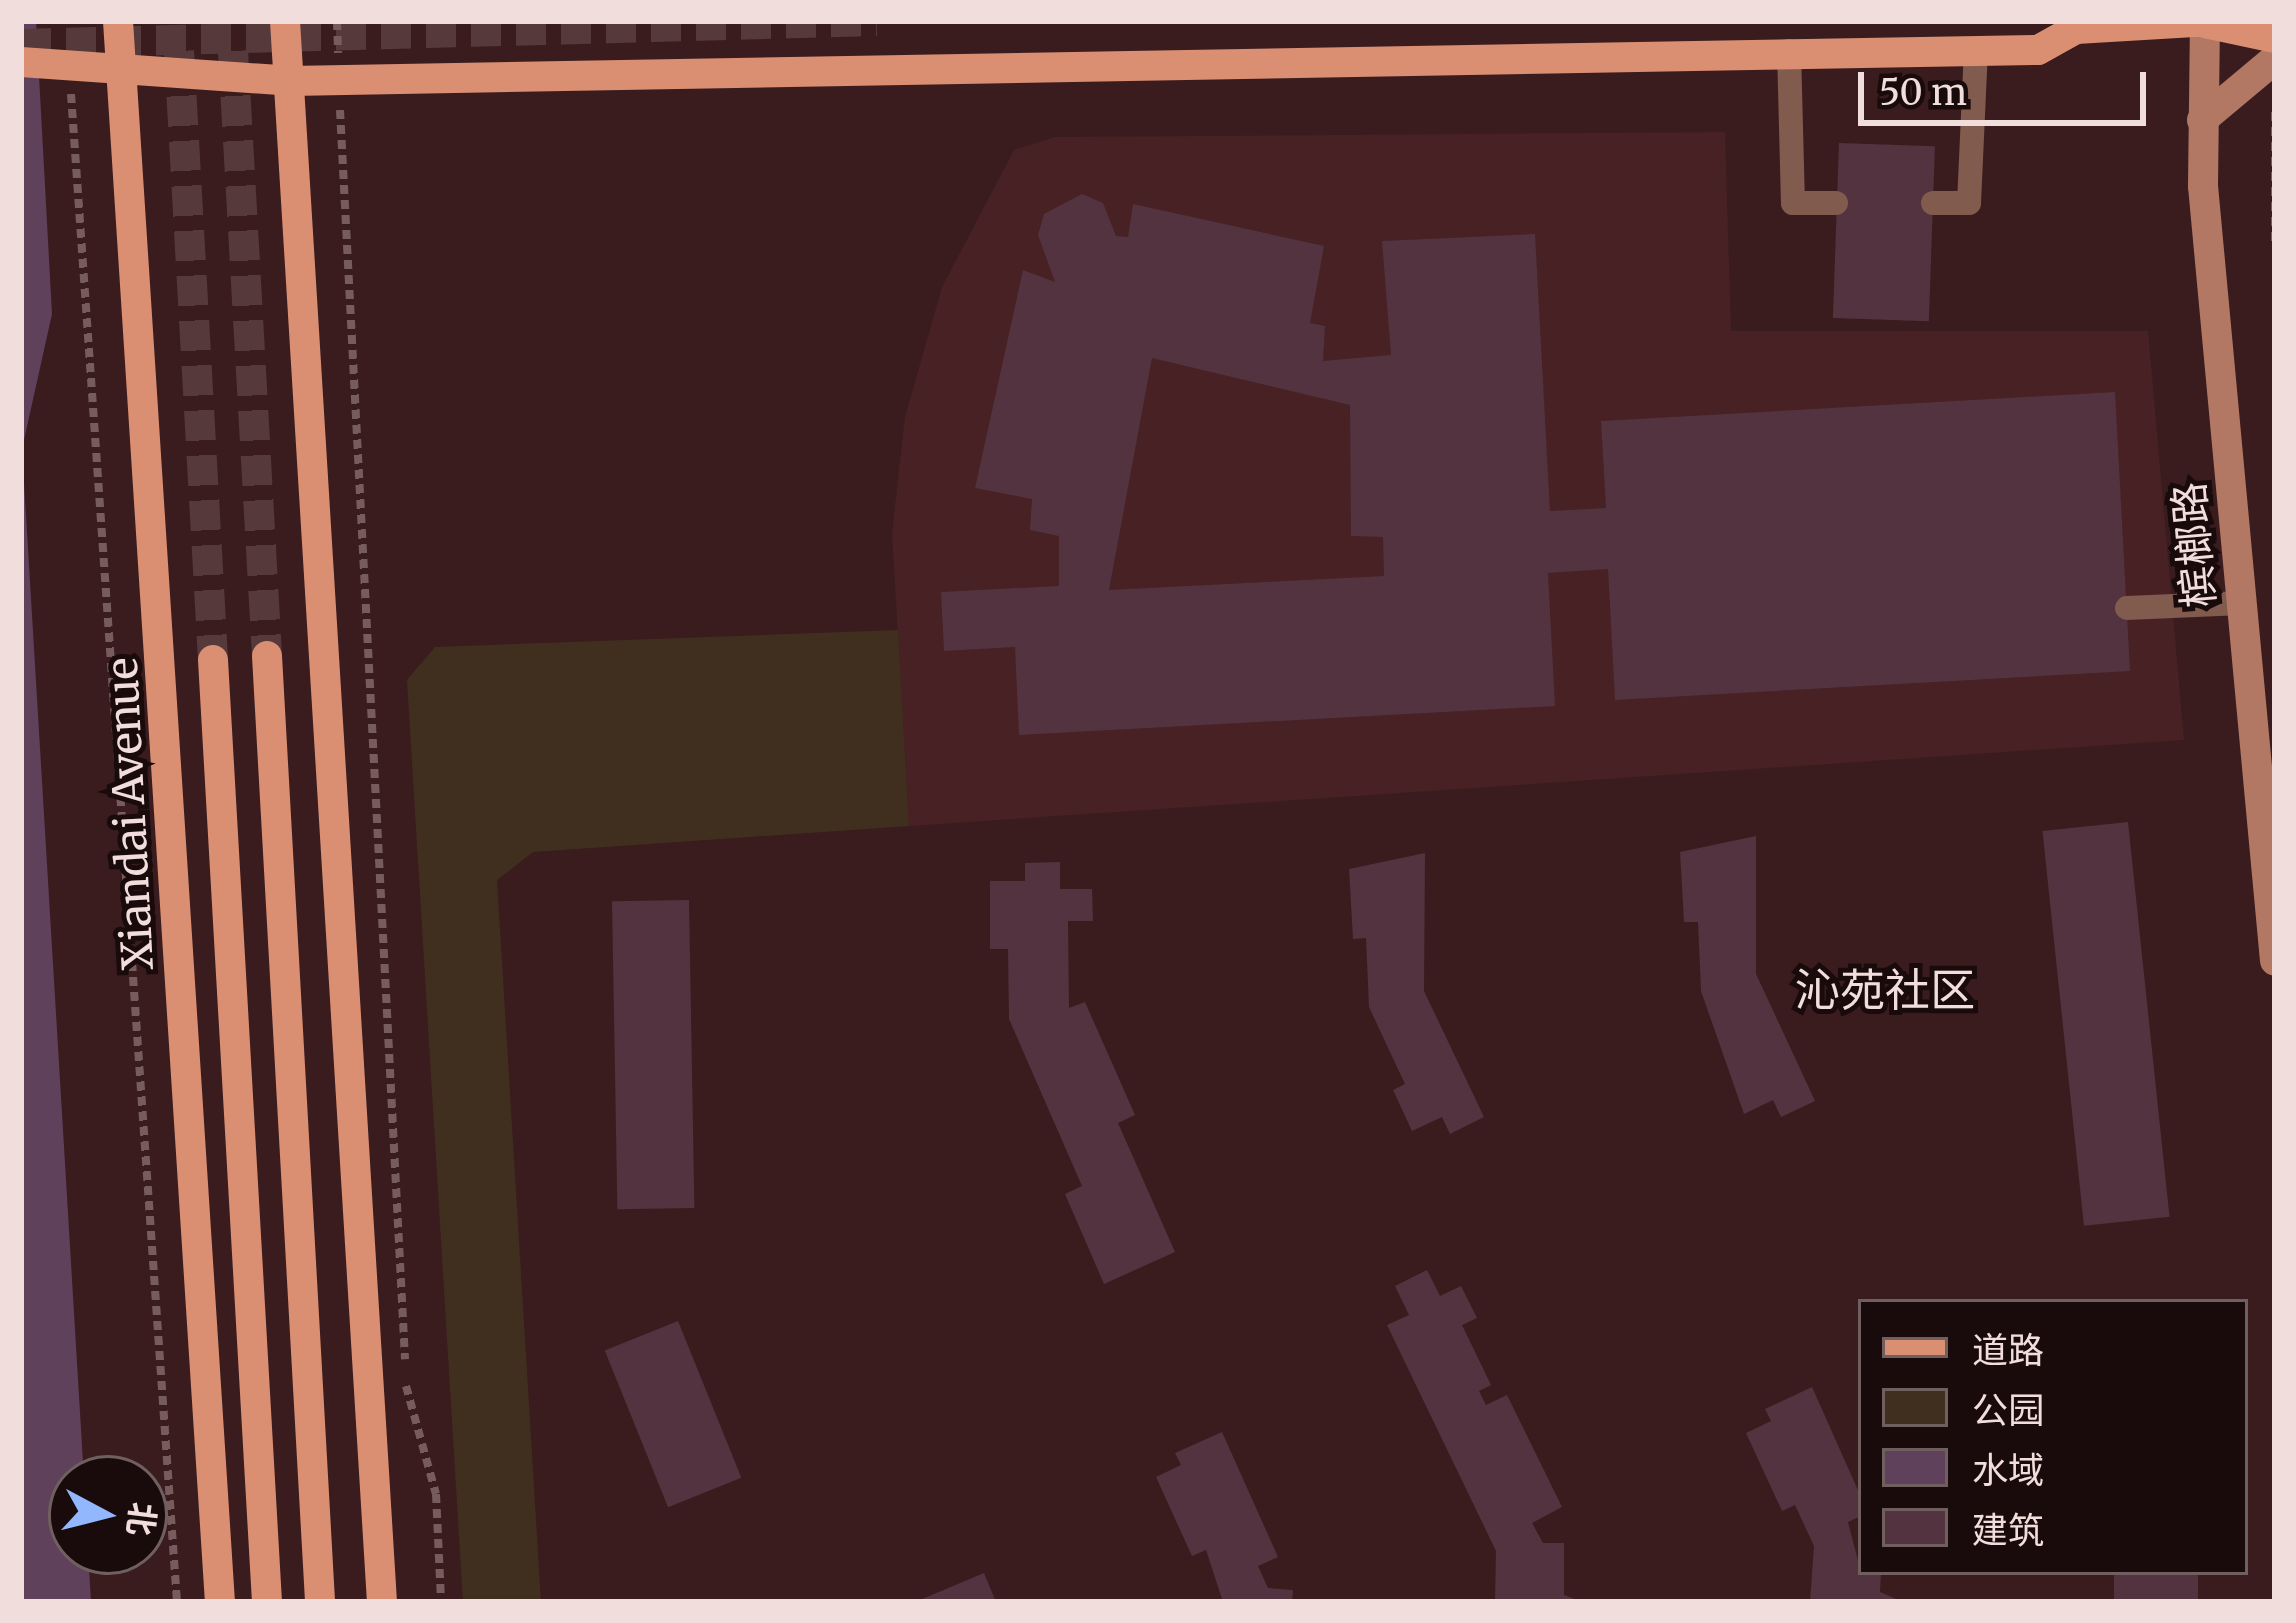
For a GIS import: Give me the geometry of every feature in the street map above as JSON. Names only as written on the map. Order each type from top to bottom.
[{"type":"main road","name":"Xiandai Avenue","points":[[118,21],[220,1602]]},
{"type":"main road","points":[[285,21],[382,1602]]},
{"type":"main road","points":[[45,61],[290,81],[2038,50],[2067,25],[2207,22],[2275,38]]},
{"type":"main road","name":"槟榔路","points":[[2207,22],[2202,120],[2275,961]]},
{"type":"main road","points":[[2202,120],[2275,59]]},
{"type":"main road","points":[[267,656],[320,1602]]},
{"type":"main road","points":[[213,660],[267,1602]]},
{"type":"lane","points":[[1933,203],[1969,203],[1976,50]]},
{"type":"lane","points":[[1789,51],[1793,203],[1837,203]]},
{"type":"lane","points":[[2127,608],[2242,603]]},
{"type":"path","points":[[337,21],[406,1390],[436,1494],[441,1602]]},
{"type":"path","points":[[45,61],[122,937],[146,1050],[177,1602]]},
{"type":"path","points":[[2275,112],[2275,244]]},
{"type":"shaded area","points":[[1725,132],[1731,331],[2148,331],[2184,740],[909,826],[892,533],[905,417],[942,287],[1014,150],[1055,137]]},
{"type":"green space","points":[[898,630],[909,826],[533,852],[497,880],[541,1602],[463,1602],[407,680],[435,647]]},
{"type":"water","points":[[21,21],[36,21],[52,314],[22,449],[83,1455],[48,1455],[48,1575],[89,1575],[91,1602],[21,1602]]},
{"type":"building","points":[[1839,143],[1935,146],[1929,321],[1833,318]]},
{"type":"building","points":[[1082,194],[1103,203],[1116,236],[1128,237],[1133,204],[1324,246],[1310,323],[1325,326],[1323,361],[1391,355],[1382,241],[1535,234],[1550,511],[1606,508],[1601,421],[2115,392],[2130,671],[1615,700],[1608,569],[1548,573],[1555,706],[1019,735],[1015,647],[944,651],[941,592],[1059,586],[1059,536],[1030,530],[1032,499],[975,488],[1023,270],[1055,282],[1038,235],[1044,214]],"holes":[[[1152,358],[1350,405],[1351,536],[1383,537],[1384,576],[1109,590]]]},
{"type":"building","points":[[2128,822],[2169,1217],[2084,1226],[2042,831]]},
{"type":"building","points":[[1756,836],[1756,974],[1815,1101],[1781,1117],[1773,1100],[1744,1114],[1701,991],[1698,922],[1684,922],[1680,852]]},
{"type":"building","points":[[1425,853],[1424,991],[1484,1117],[1450,1134],[1442,1117],[1412,1131],[1393,1090],[1405,1084],[1369,1007],[1366,938],[1353,939],[1349,869]]},
{"type":"building","points":[[1060,862],[1060,889],[1092,889],[1093,921],[1068,921],[1069,1008],[1085,1002],[1135,1115],[1118,1123],[1175,1252],[1104,1284],[1065,1194],[1082,1186],[1009,1019],[1008,949],[990,949],[990,881],[1025,881],[1025,863]]},
{"type":"building","points":[[689,900],[694,1208],[617,1209],[612,901]]},
{"type":"building","points":[[1427,1270],[1440,1296],[1461,1286],[1477,1318],[1462,1325],[1491,1385],[1479,1391],[1486,1405],[1507,1395],[1562,1507],[1532,1523],[1543,1543],[1564,1543],[1564,1595],[1583,1602],[1495,1602],[1496,1551],[1387,1325],[1409,1315],[1395,1286]]},
{"type":"building","points":[[678,1321],[741,1478],[668,1507],[605,1351]]},
{"type":"building","points":[[1812,1387],[1858,1490],[1858,1517],[1848,1522],[1858,1575],[1881,1575],[1880,1592],[1903,1602],[1810,1602],[1814,1546],[1795,1505],[1782,1511],[1746,1433],[1771,1421],[1765,1409]]},
{"type":"building","points":[[1222,1432],[1278,1557],[1258,1566],[1268,1588],[1293,1590],[1292,1602],[1223,1602],[1206,1550],[1192,1556],[1156,1477],[1181,1465],[1175,1453]]},
{"type":"building","points":[[984,1573],[996,1602],[915,1602]]},
{"type":"building","points":[[2114,1575],[2198,1575],[2198,1602],[2114,1602]]},
{"type":"tunnel","points":[[21,44],[877,21]]},
{"type":"tunnel","points":[[179,51],[213,660]]},
{"type":"tunnel","points":[[233,51],[267,656]]},
{"type":"district","name":"沁苑社区","points":[[1885,991]]}]
